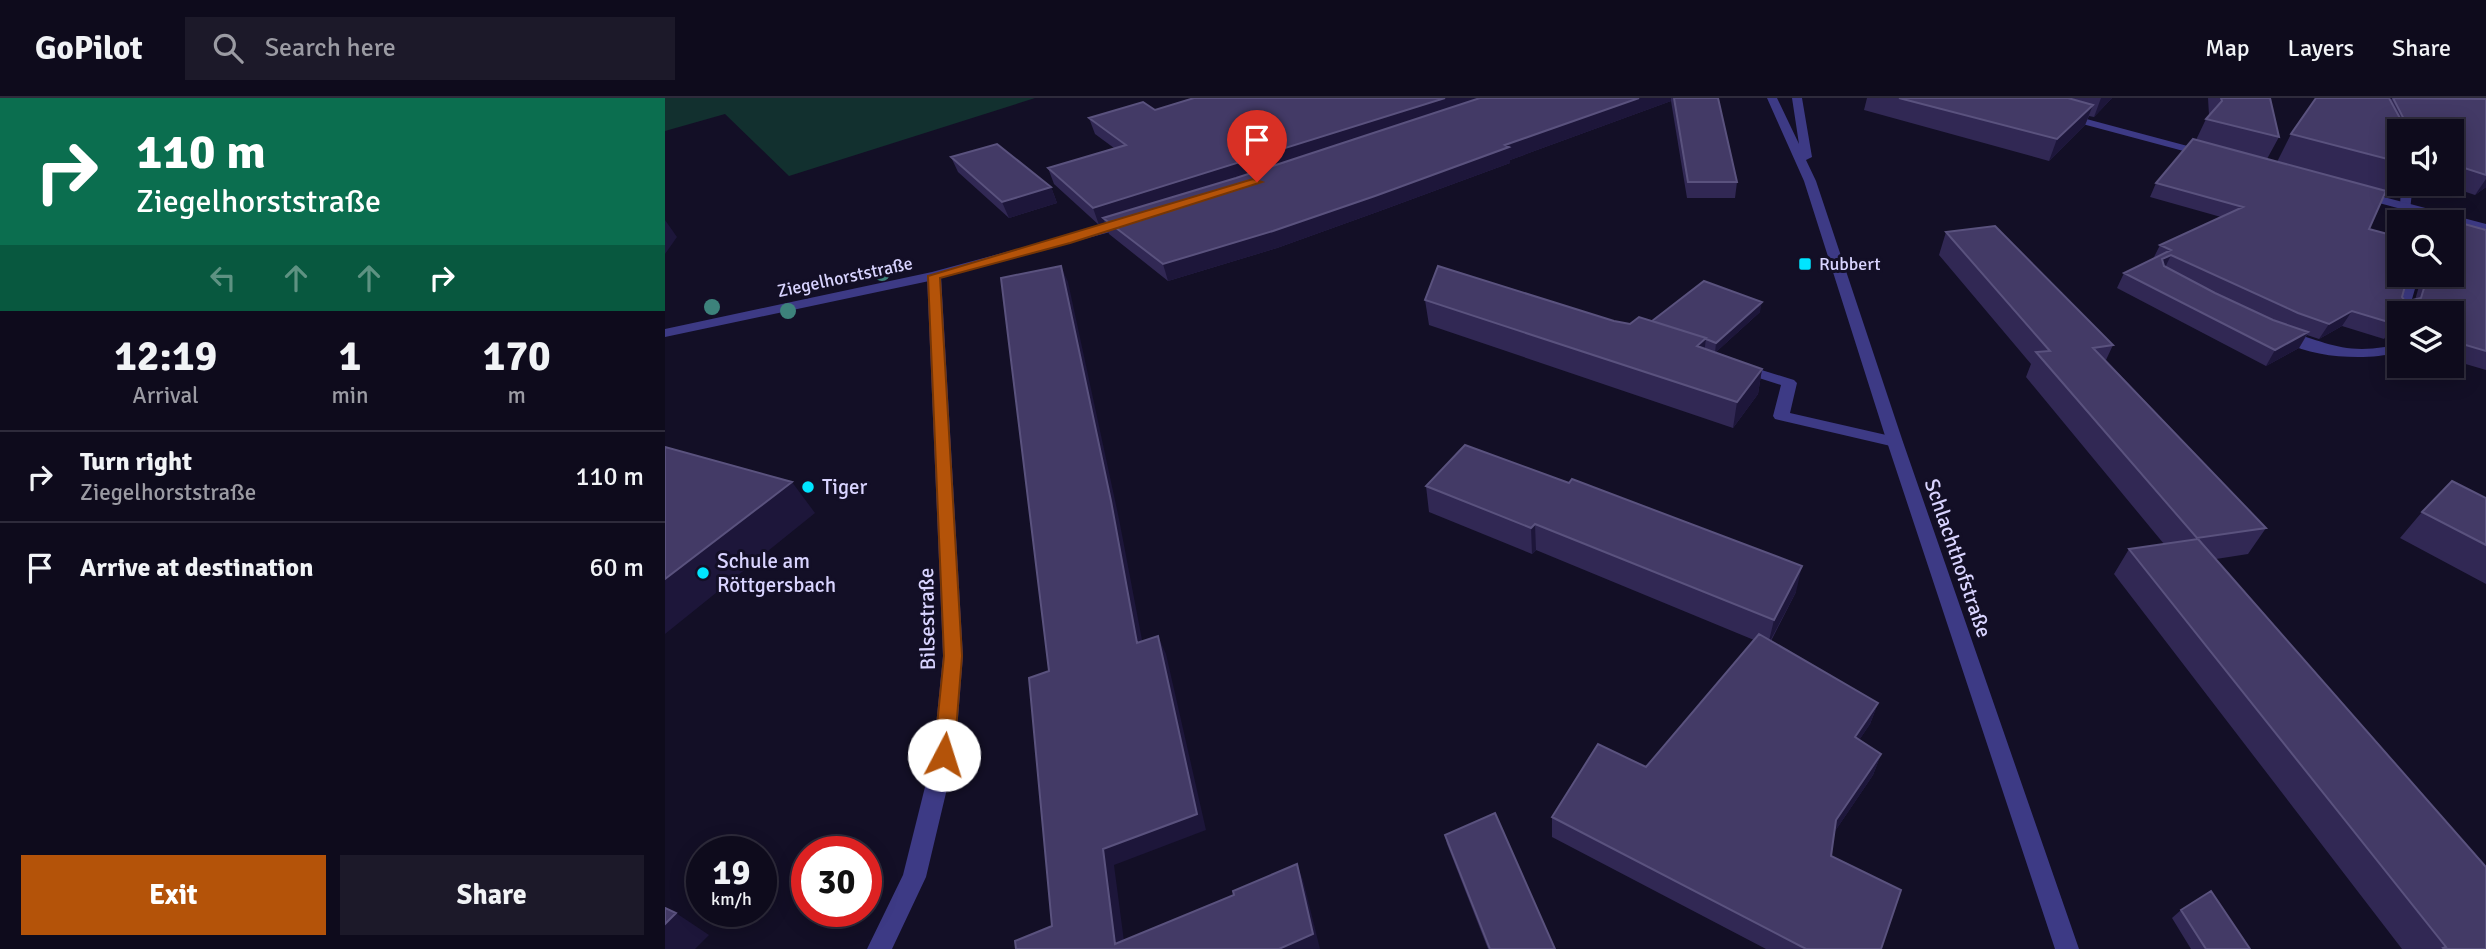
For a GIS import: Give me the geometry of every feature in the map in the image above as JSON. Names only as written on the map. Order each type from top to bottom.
[{"type":"street","name":"Schlachthofstraße","points":[[1772,98],[1810,181],[1895,442],[2067,949]]},
{"type":"street","name":"Schlachthofstraße","points":[[1797,98],[1810,181]]},
{"type":"street","points":[[2051,113],[2222,158]]},
{"type":"street","points":[[2354,193],[2412,210]]},
{"type":"street","points":[[2406,196],[2406,207]]},
{"type":"street","name":"Ziegelhorststraße","points":[[665,333],[934,276],[1141,219]]},
{"type":"street","points":[[2464,224],[2486,228]]},
{"type":"street","name":"Bilsestraße","points":[[879,949],[914,877],[944,755],[953,656],[934,276]]},
{"type":"street","points":[[2269,327],[2304,344],[2335,352],[2367,355],[2387,351]]},
{"type":"street","points":[[1725,363],[1789,383],[1781,416],[1895,442]]},
{"type":"green space","points":[[665,98],[1035,98],[789,176],[725,114],[665,131]]},
{"type":"building","points":[[1194,98],[1445,98],[1093,208],[1048,168],[1126,145],[1089,118],[1143,102],[1155,110]]},
{"type":"building","points":[[1480,98],[1639,98],[1505,145],[1509,147],[1375,196],[1273,231],[1163,264],[1103,218],[1236,178]]},
{"type":"building","points":[[1674,98],[1718,98],[1737,182],[1688,182]]},
{"type":"building","points":[[1899,98],[2068,98],[2093,105],[2057,139]]},
{"type":"building","points":[[2221,98],[2270,98],[2279,137],[2206,119],[2222,101]]},
{"type":"building","points":[[2316,98],[2389,98],[2400,119],[2387,119],[2387,159],[2291,134]]},
{"type":"building","points":[[2393,98],[2486,99],[2486,175],[2464,168],[2464,119],[2404,119]]},
{"type":"building","points":[[2193,139],[2386,191],[2369,229],[2387,234],[2387,287],[2405,287],[2402,297],[2405,301],[2387,301],[2387,322],[2352,311],[2329,324],[2298,313],[2171,255],[2162,259],[2164,266],[2215,293],[2273,320],[2308,332],[2275,350],[2124,273],[2171,250],[2160,245],[2243,207],[2156,183]]},
{"type":"building","points":[[997,144],[1051,187],[1002,202],[951,157]]},
{"type":"building","points":[[2464,224],[2486,230],[2486,351],[2464,345],[2464,301],[2412,301],[2421,298],[2424,287],[2464,287]]},
{"type":"building","points":[[1995,226],[2113,345],[2093,348],[2266,528],[2197,538],[2036,352],[2050,351],[1946,232]]},
{"type":"building","points":[[1061,266],[1111,501],[1137,643],[1158,636],[1197,814],[1103,849],[1115,944],[1234,895],[1233,891],[1297,864],[1313,934],[1279,949],[1016,949],[1015,941],[1052,926],[1029,678],[1049,671],[1001,278]]},
{"type":"building","points":[[1438,266],[1614,321],[1630,324],[1639,317],[1706,338],[1697,346],[1762,369],[1737,402],[1425,300]]},
{"type":"building","points":[[1704,281],[1762,302],[1716,343],[1652,321]]},
{"type":"building","points":[[1465,445],[1569,483],[1572,479],[1802,566],[1774,620],[1535,524],[1531,528],[1426,486]]},
{"type":"building","points":[[665,447],[792,482],[665,579]]},
{"type":"building","points":[[2452,481],[2486,498],[2486,545],[2422,512]]},
{"type":"building","points":[[2198,539],[2486,867],[2486,949],[2443,948],[2446,947],[2129,549]]},
{"type":"building","points":[[1759,634],[1878,703],[1855,737],[1881,754],[1836,820],[1831,856],[1901,890],[1881,949],[1806,949],[1552,817],[1598,744],[1646,767]]},
{"type":"building","points":[[1495,813],[1555,949],[1490,949],[1445,835]]},
{"type":"building","points":[[2211,891],[2250,949],[2206,949],[2181,910]]},
{"type":"building","points":[[665,908],[676,913],[665,924]]},
{"type":"place","name":"Rubbert","points":[[1805,264]]},
{"type":"place","name":"Tiger","points":[[808,487]]},
{"type":"place","name":"Schule am Röttgersbach","points":[[703,573]]},
{"type":"route","points":[[944,755],[953,656],[934,276],[1066,241],[1257,182]]}]
